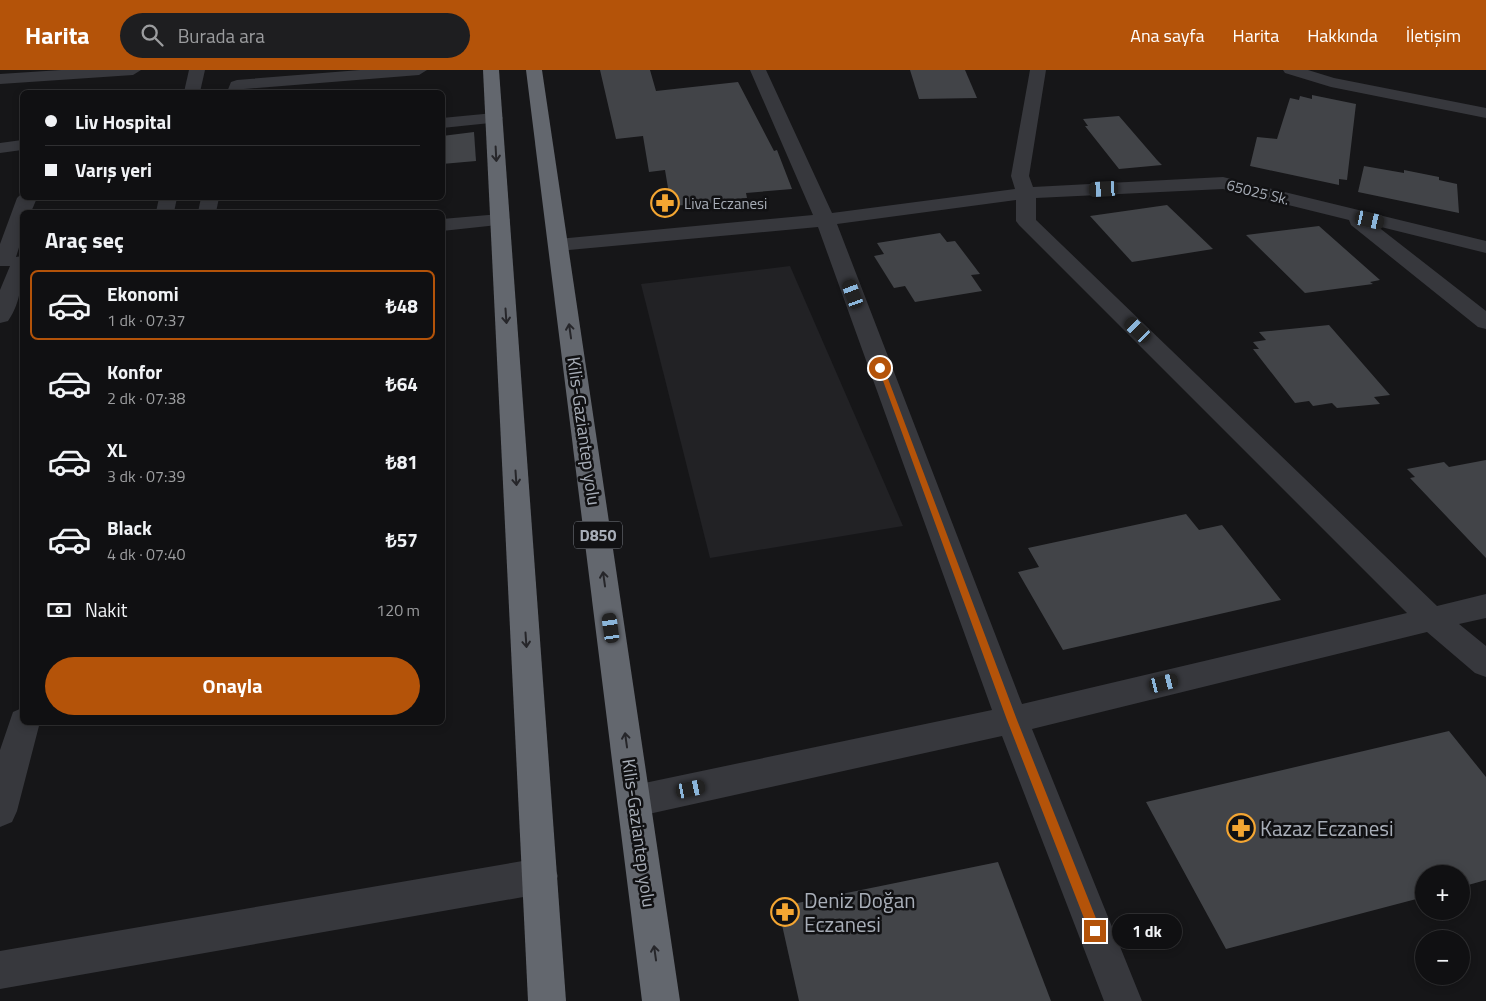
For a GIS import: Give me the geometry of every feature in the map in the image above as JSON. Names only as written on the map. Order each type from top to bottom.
[{"type":"highway","points":[[491,70],[547,1001]]},
{"type":"highway","name":"Kilis-Gaziantep yolu","points":[[534,70],[661,1001]]},
{"type":"street","points":[[0,79],[132,70]]},
{"type":"street","points":[[192,90],[197,70]]},
{"type":"street","points":[[236,90],[237,85],[419,70]]},
{"type":"street","points":[[758,70],[825,220],[1012,720],[1123,1001]]},
{"type":"street","points":[[1038,70],[1020,176],[1026,193],[1026,221],[1431,618],[1486,664]]},
{"type":"street","points":[[1291,70],[1330,82],[1486,113]]},
{"type":"street","points":[[445,123],[494,118]]},
{"type":"street","points":[[0,148],[20,145]]},
{"type":"street","name":"65025 Sk.","points":[[558,245],[825,220],[1026,193],[1222,183],[1486,247]]},
{"type":"street","points":[[1351,215],[1486,322]]},
{"type":"street","points":[[445,225],[500,220]]},
{"type":"street","points":[[0,316],[20,225]]},
{"type":"street","points":[[635,801],[1012,720],[1486,606]]},
{"type":"street","points":[[0,811],[23,725]]},
{"type":"street","points":[[0,970],[540,876]]},
{"type":"shaded area","points":[[790,266],[903,526],[710,558],[641,284]]},
{"type":"building","points":[[600,70],[650,70],[656,91],[738,82],[774,151],[777,150],[792,189],[746,193],[747,198],[712,201],[713,203],[671,206],[665,170],[649,172],[643,136],[616,139]]},
{"type":"building","points":[[910,70],[965,70],[977,98],[919,99]]},
{"type":"building","points":[[1312,95],[1356,104],[1347,180],[1339,179],[1339,185],[1250,166],[1257,137],[1277,139],[1290,98],[1299,100],[1300,96],[1312,99]]},
{"type":"building","points":[[1119,116],[1162,165],[1119,169],[1085,126],[1088,126],[1083,119]]},
{"type":"building","points":[[474,132],[476,161],[445,164],[445,136]]},
{"type":"building","points":[[1364,166],[1404,173],[1404,170],[1439,177],[1439,180],[1457,184],[1459,213],[1358,192]]},
{"type":"building","points":[[1167,205],[1213,249],[1132,262],[1090,216]]},
{"type":"building","points":[[1319,226],[1380,280],[1370,282],[1373,284],[1305,293],[1246,235]]},
{"type":"building","points":[[940,233],[947,242],[955,241],[980,274],[971,275],[982,291],[915,302],[905,286],[894,288],[874,256],[884,254],[877,243]]},
{"type":"building","points":[[1329,325],[1390,395],[1374,397],[1380,404],[1337,408],[1332,403],[1313,406],[1309,401],[1295,403],[1253,349],[1259,349],[1253,342],[1266,340],[1259,332]]},
{"type":"building","points":[[1486,460],[1486,558],[1410,478],[1415,477],[1407,469],[1444,462],[1449,467]]},
{"type":"building","points":[[1186,514],[1199,530],[1222,525],[1281,600],[1063,650],[1018,572],[1039,567],[1028,548]]},
{"type":"building","points":[[1449,731],[1486,777],[1486,880],[1470,884],[1470,865],[1415,865],[1415,899],[1226,949],[1146,802]]},
{"type":"building","points":[[998,862],[1051,1001],[799,1001],[778,907]]},
{"type":"place","name":"Liva Eczanesi","points":[[665,203]]},
{"type":"place","name":"Kazaz Eczanesi","points":[[1241,828]]},
{"type":"place","name":"Deniz Doğan Eczanesi","points":[[785,912]]},
{"type":"route","points":[[880,368],[1012,720],[1095,931]]}]
